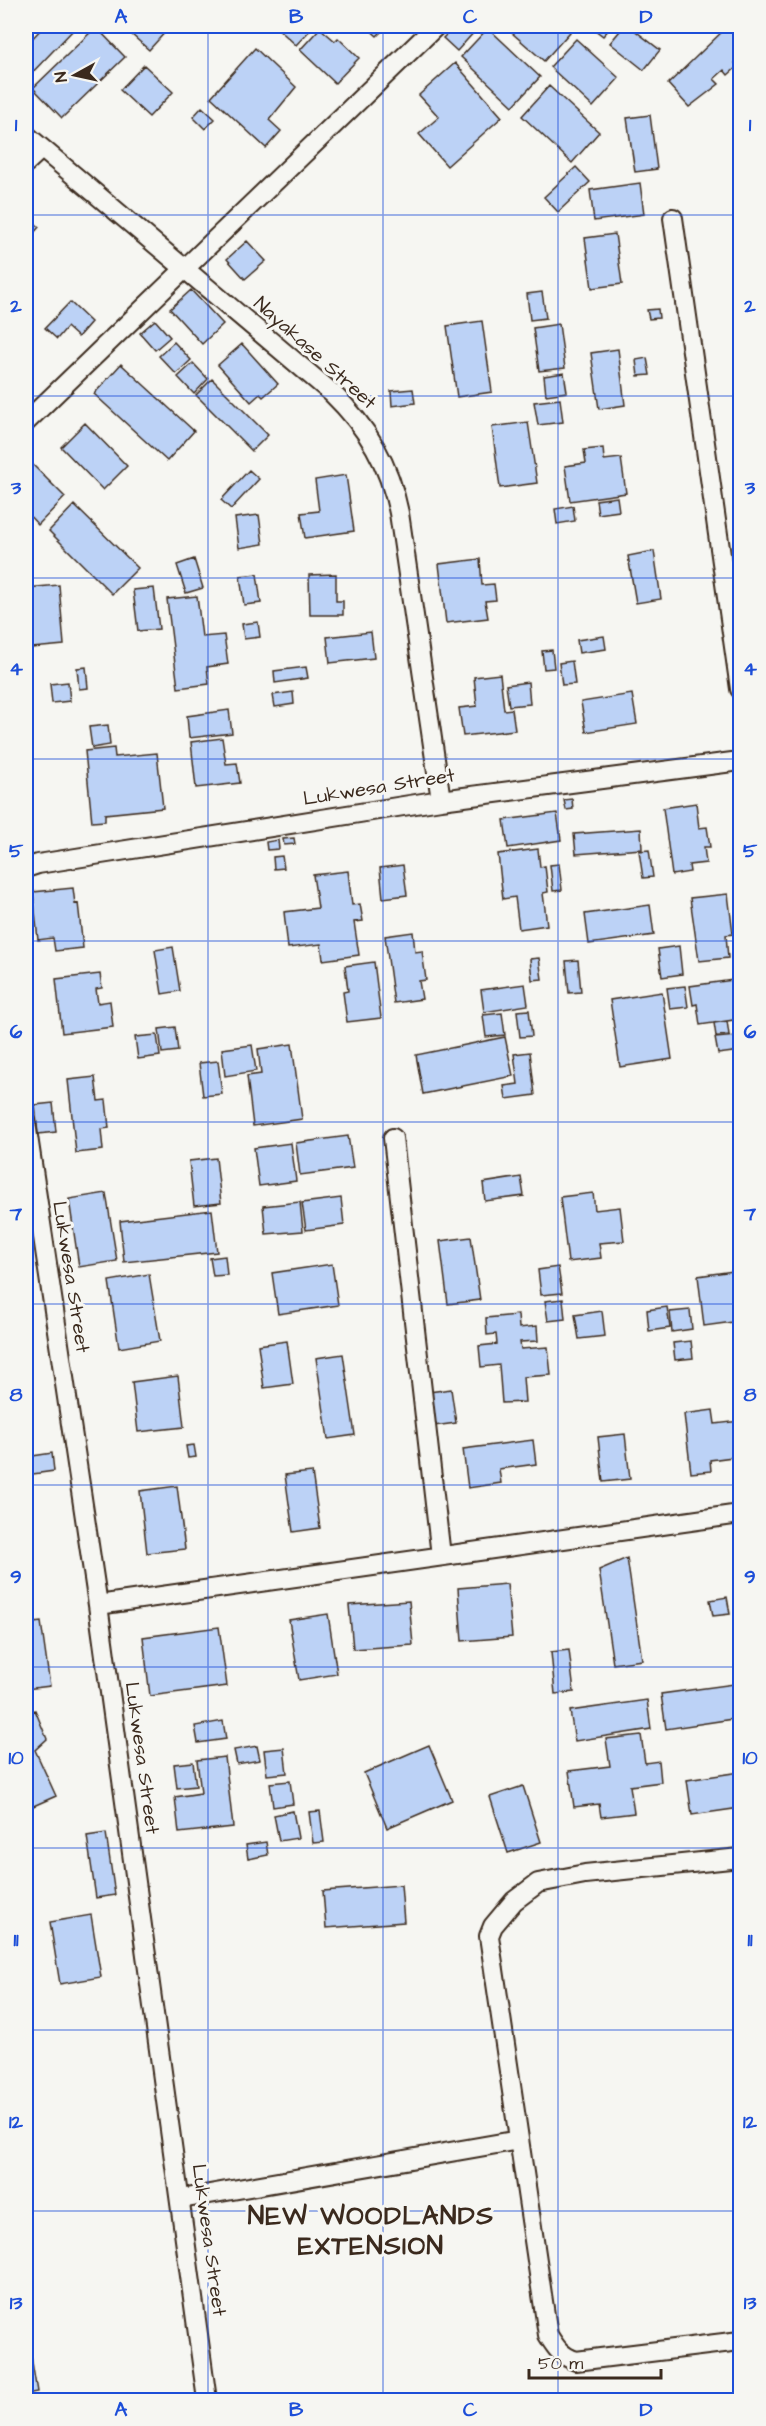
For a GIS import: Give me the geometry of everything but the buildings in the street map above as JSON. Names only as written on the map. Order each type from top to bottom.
[{"type":"street","points":[[26,422],[184,266],[436,26]]},
{"type":"street","name":"Nayakase Street","points":[[26,135],[184,266],[350,411],[368,432],[389,471],[399,513],[441,800]]},
{"type":"street","points":[[26,164],[41,149]]},
{"type":"street","points":[[674,218],[741,689]]},
{"type":"street","name":"Lukwesa Street","points":[[26,868],[38,864],[441,800],[741,761]]},
{"type":"street","name":"Lukwesa Street","points":[[26,1123],[98,1605],[207,2400]]},
{"type":"street","points":[[393,1138],[441,1556]]},
{"type":"street","points":[[98,1605],[741,1514]]},
{"type":"street","points":[[741,1858],[585,1874],[538,1883],[513,1901],[493,1926],[489,1936],[548,2335],[563,2357],[576,2361],[741,2341]]},
{"type":"street","points":[[181,2199],[519,2140]]},
{"type":"district","name":"NEW WOODLANDS EXTENSION","points":[[371,2231]]}]
